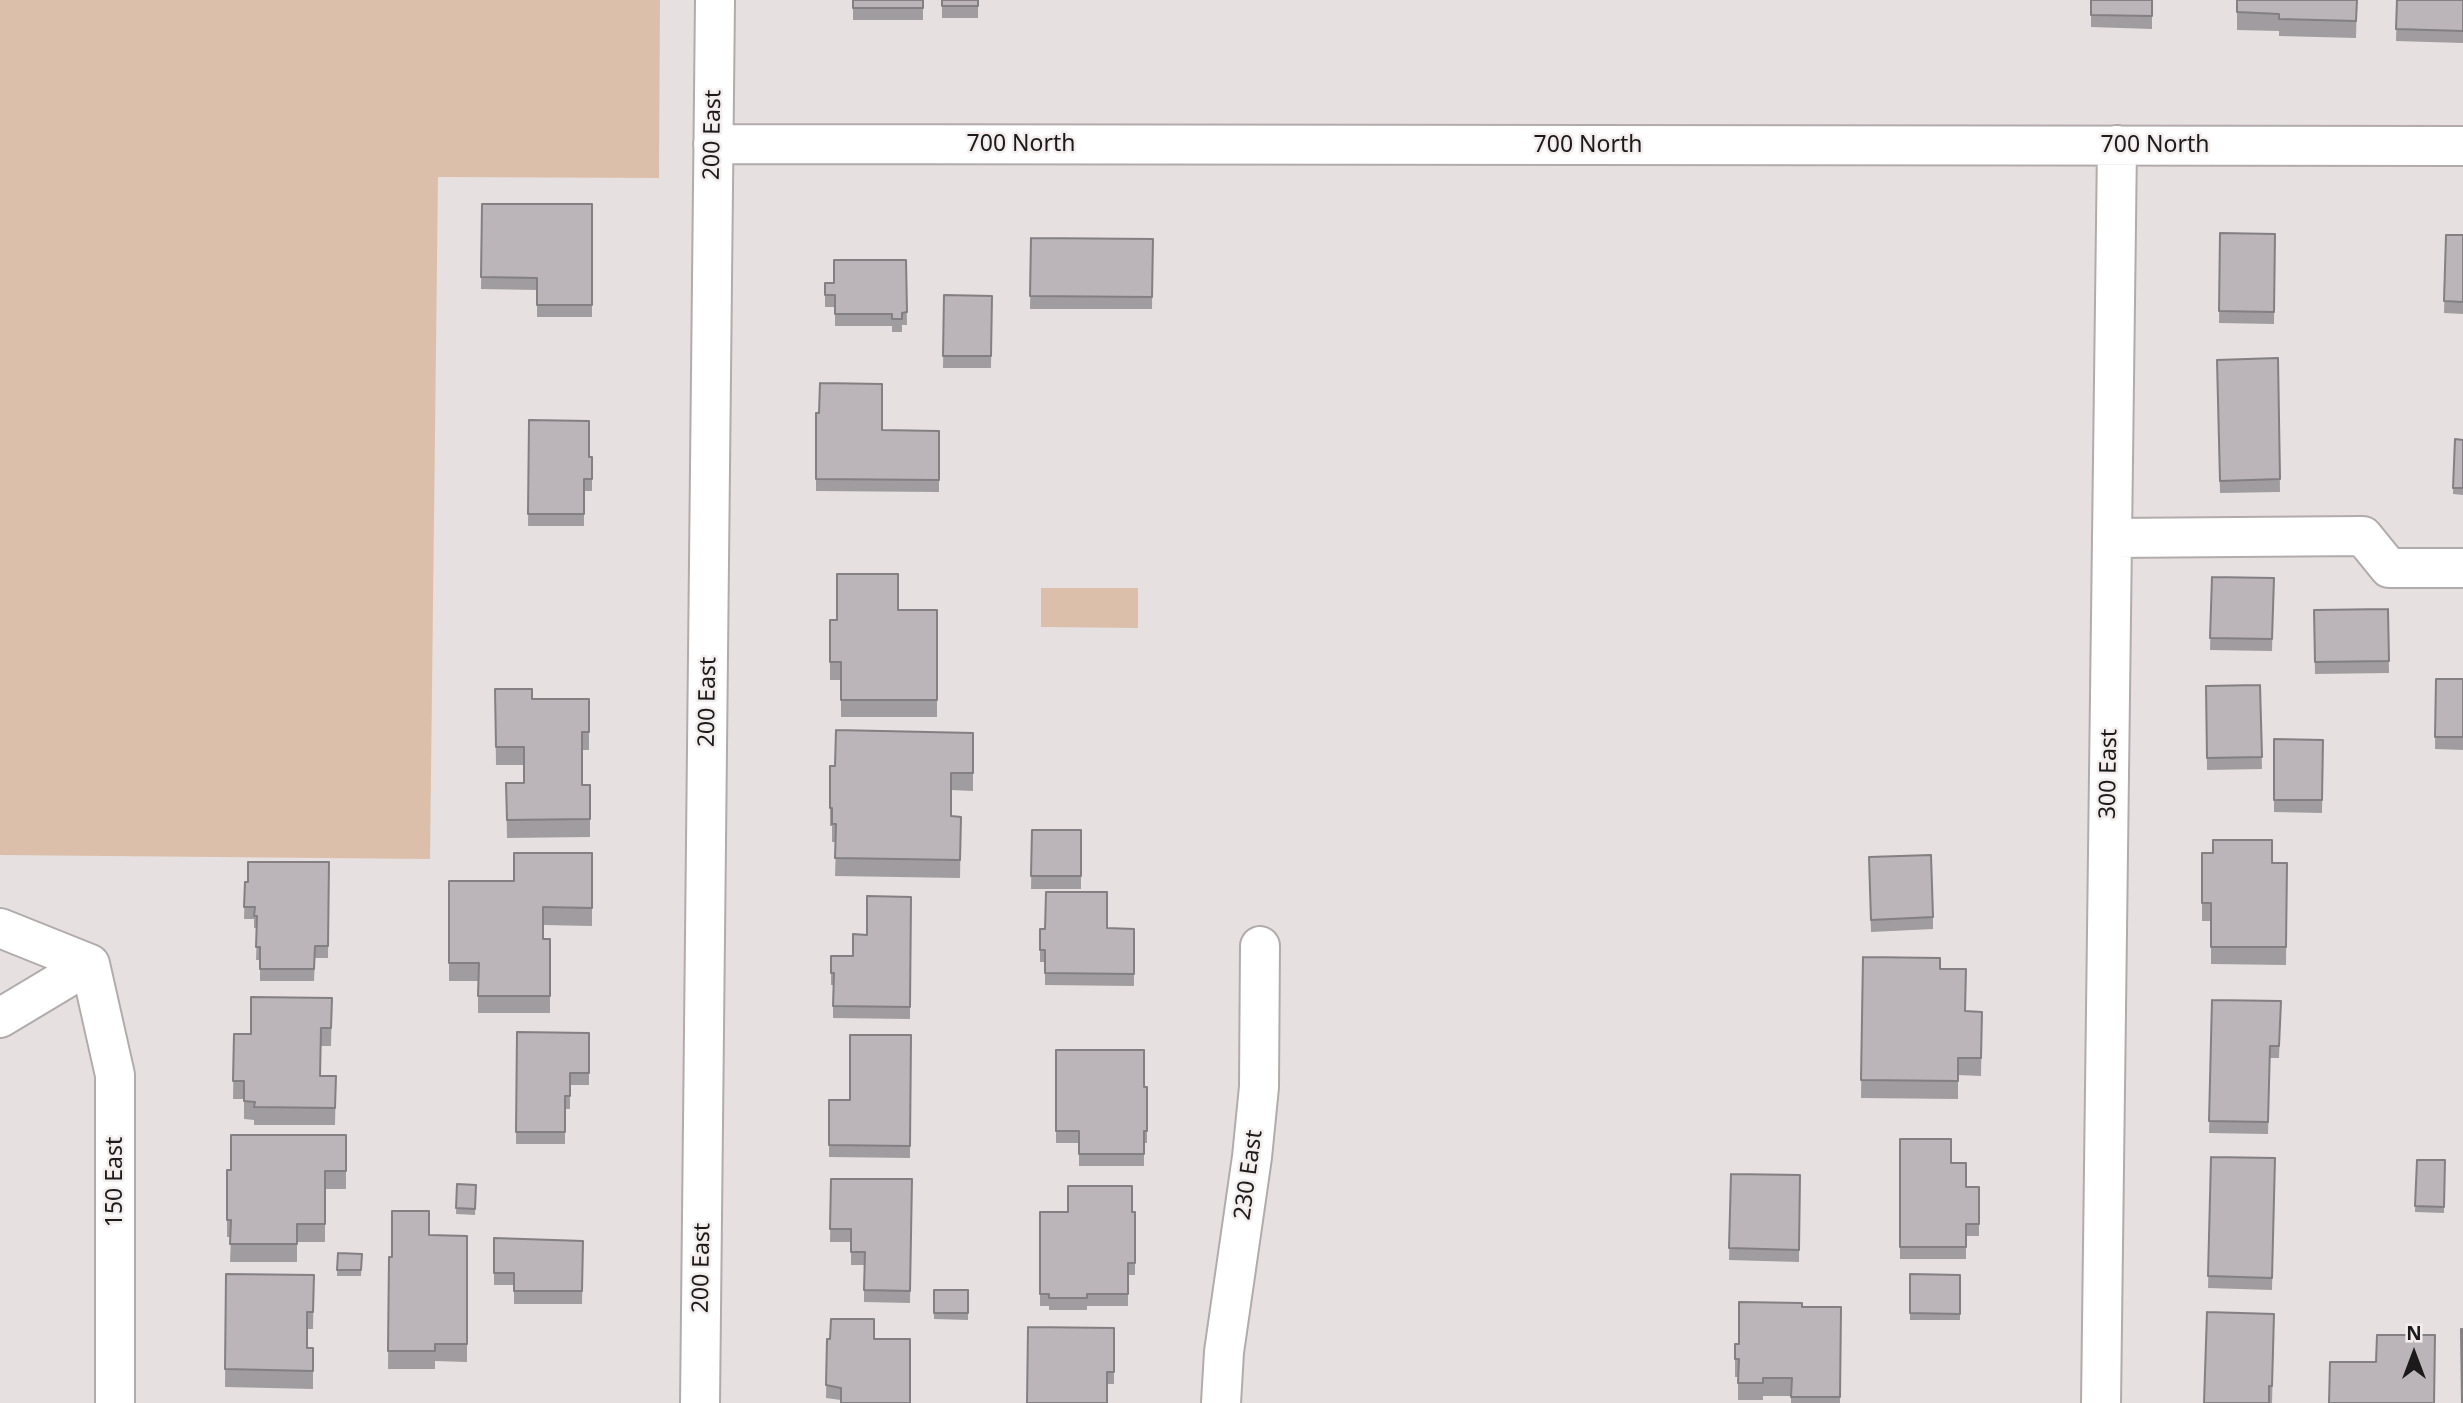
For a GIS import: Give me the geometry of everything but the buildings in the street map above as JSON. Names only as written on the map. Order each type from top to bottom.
[{"type":"street","name":"200 East","points":[[701,1403],[715,0]]},
{"type":"street","name":"700 North","points":[[713,144],[2463,146]]},
{"type":"street","name":"300 East","points":[[2101,1403],[2117,145]]},
{"type":"street","points":[[2112,538],[2363,536],[2389,568],[2461,568]]},
{"type":"street","points":[[0,929],[90,964]]},
{"type":"street","name":"230 East","points":[[1221,1403],[1224,1352],[1259,1087],[1260,946]]},
{"type":"street","points":[[0,1017],[90,964]]},
{"type":"street","name":"150 East","points":[[90,964],[115,1075],[115,1403]]},
{"type":"shaded area","points":[[0,0],[660,0],[659,178],[438,177],[430,859],[0,855]]},
{"type":"shaded area","points":[[1041,588],[1138,588],[1138,628],[1041,627]]}]
